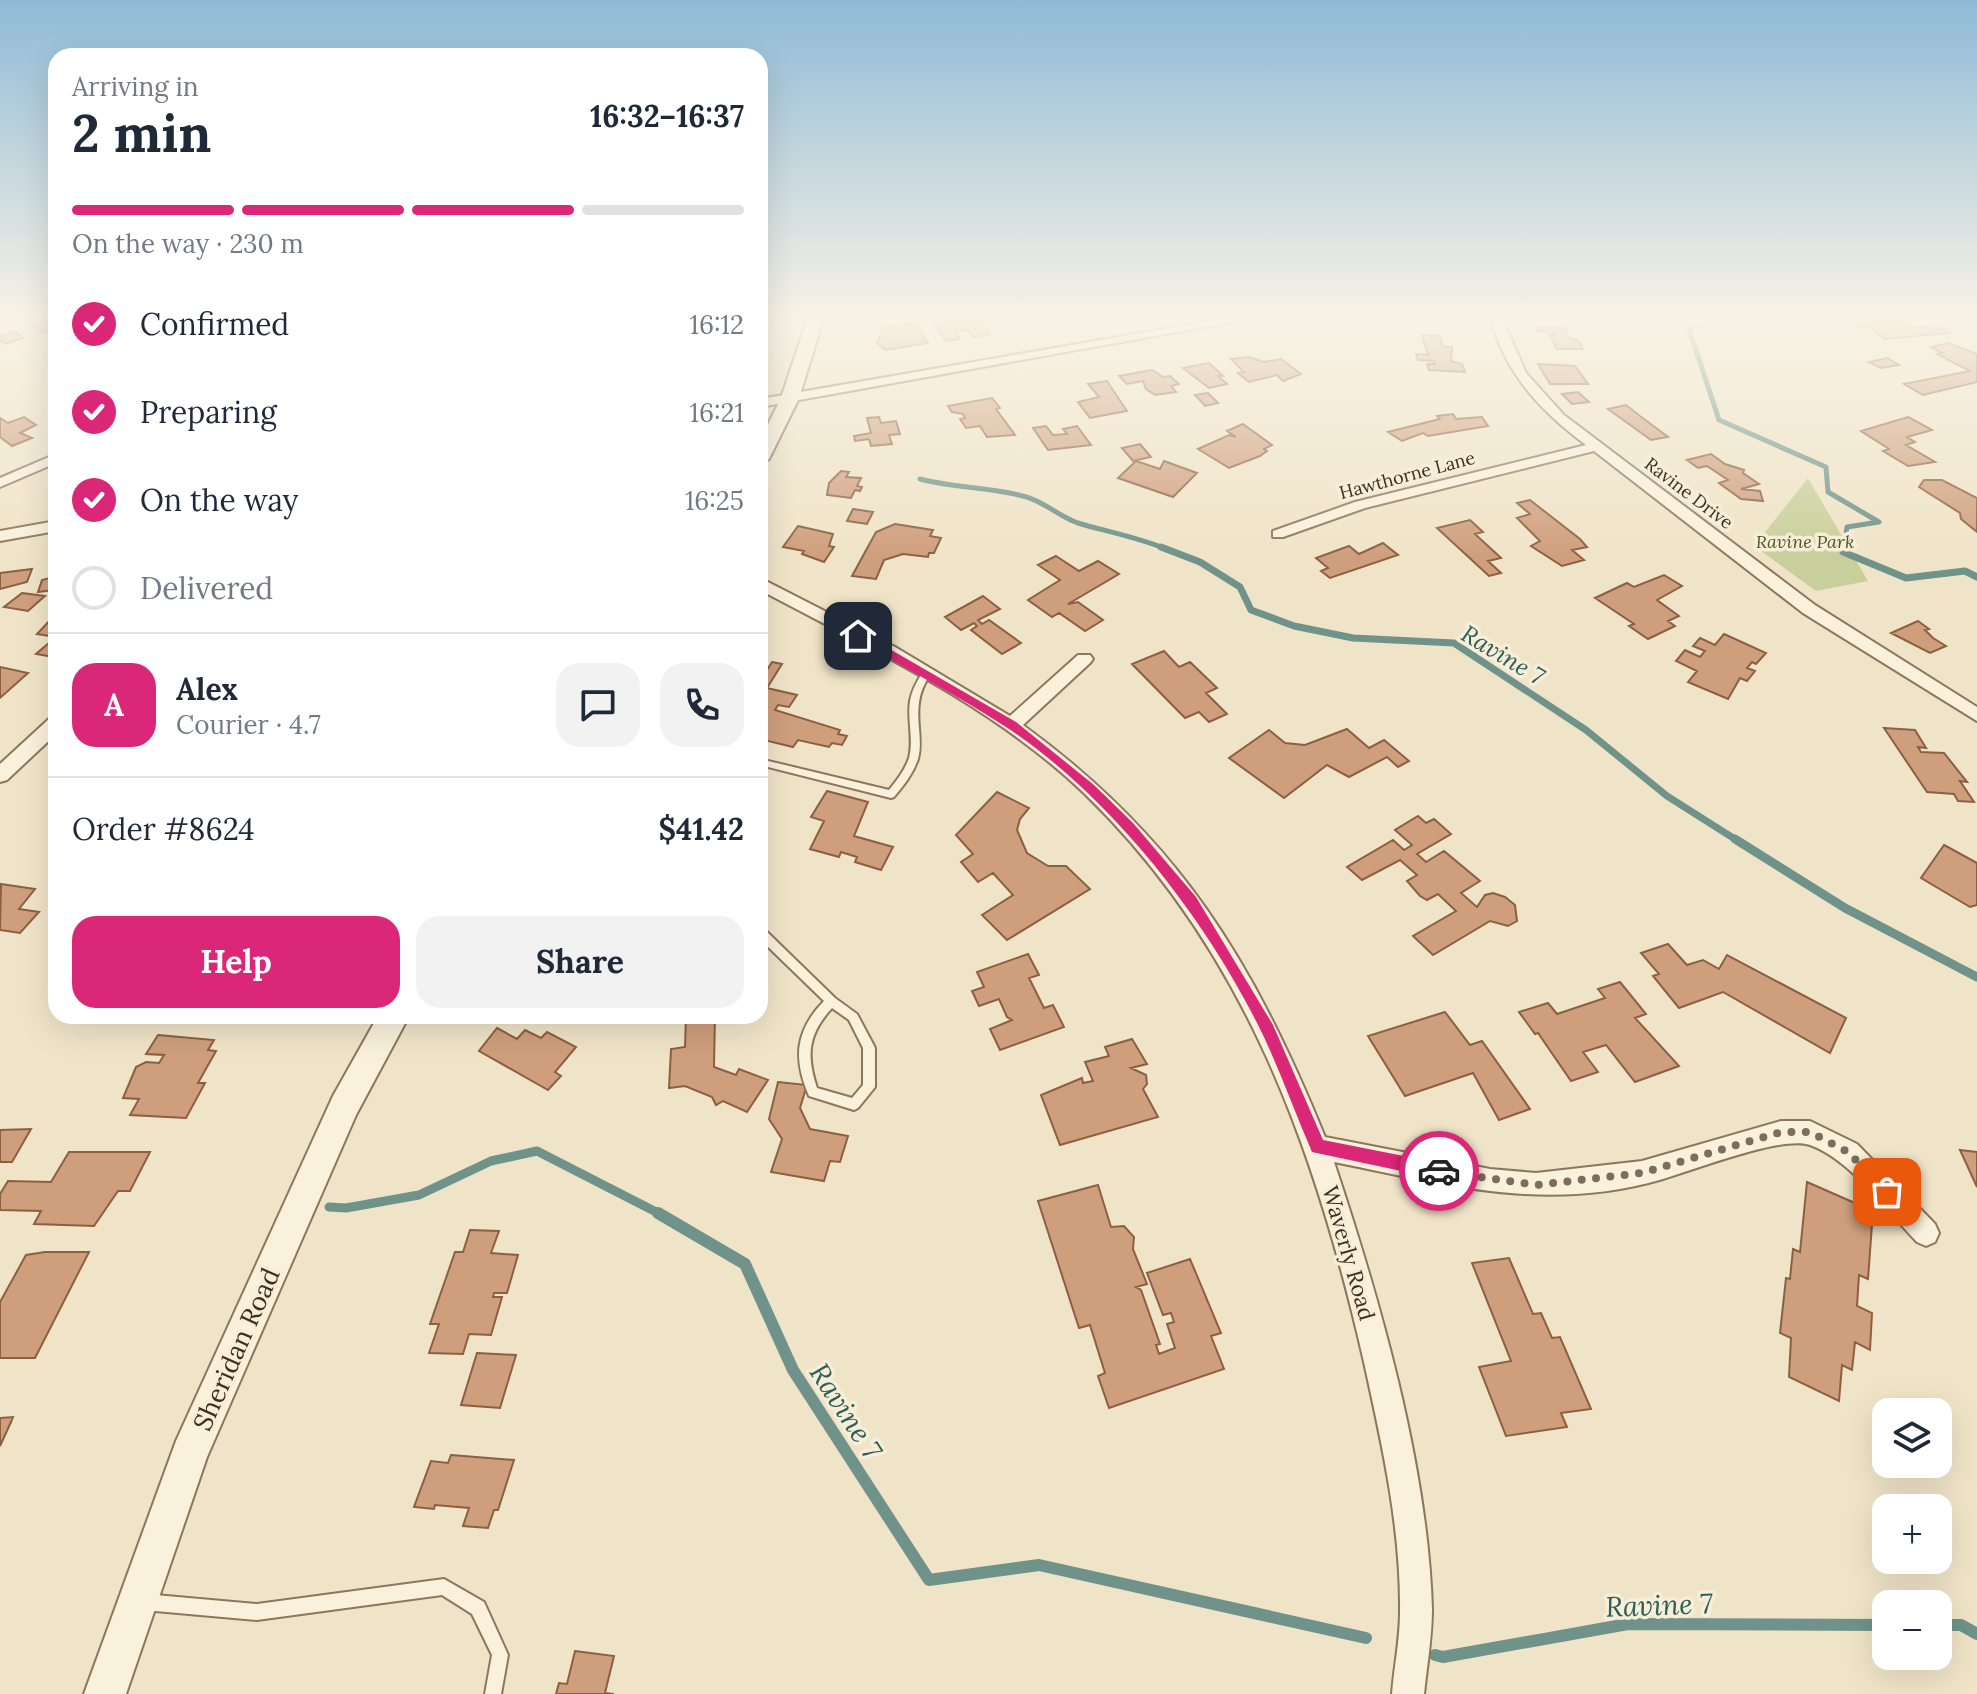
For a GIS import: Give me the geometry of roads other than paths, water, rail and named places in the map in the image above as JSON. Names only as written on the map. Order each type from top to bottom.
[{"type":"street","points":[[768,443],[789,399]]},
{"type":"street","name":"Ravine Drive","points":[[1541,399],[1595,447],[1809,609],[1977,715]]},
{"type":"street","name":"Hawthorne Lane","points":[[1278,534],[1360,505],[1595,447]]},
{"type":"street","points":[[0,483],[48,462]]},
{"type":"street","points":[[0,536],[48,527]]},
{"type":"street","name":"Waverly Road","points":[[768,587],[1012,725],[1090,788],[1128,826],[1191,901],[1268,1030],[1318,1147],[1359,1275],[1404,1482],[1416,1612],[1408,1694]]},
{"type":"street","points":[[1012,725],[1084,659]]},
{"type":"street","points":[[0,775],[48,730]]},
{"type":"street","name":"Sheridan Road","points":[[105,1694],[196,1440],[344,1106],[390,1024]]},
{"type":"street","points":[[1318,1147],[1490,1181],[1536,1185],[1642,1173],[1781,1132],[1810,1132],[1848,1152],[1926,1233]]},
{"type":"lane","points":[[768,764],[891,794],[903,782],[917,753],[915,688],[926,674]]},
{"type":"lane","points":[[768,940],[831,1001],[853,1017],[869,1048],[869,1087],[854,1104],[813,1092],[802,1064],[811,1021],[831,1001]]},
{"type":"lane","points":[[138,1601],[257,1612],[444,1587],[478,1608],[500,1655],[493,1694]]},
{"type":"waterway","name":"Ravine 7","points":[[1712,399],[1719,420],[1826,467],[1828,492],[1879,522],[1847,527],[1844,549]]},
{"type":"waterway","name":"Ravine 7","points":[[920,479],[1023,496],[1078,523],[1166,549]]},
{"type":"waterway","name":"Ravine 7","points":[[1161,547],[1200,562],[1240,587],[1251,610],[1294,626],[1353,638],[1454,643],[1586,730],[1667,796],[1738,841]]},
{"type":"waterway","name":"Ravine 7","points":[[1844,547],[1843,552],[1906,578],[1965,571],[1977,577]]},
{"type":"waterway","name":"Ravine 7","points":[[1735,839],[1845,908],[1977,977]]},
{"type":"waterway","name":"Ravine 7","points":[[329,1207],[346,1208],[419,1195],[491,1161],[537,1151],[662,1215]]},
{"type":"waterway","name":"Ravine 7","points":[[658,1213],[745,1264],[793,1370],[929,1580],[1039,1565],[1366,1638]]},
{"type":"waterway","name":"Ravine 7","points":[[1435,1655],[1443,1657],[1628,1624],[1872,1625]]},
{"type":"waterway","name":"Ravine 7","points":[[1952,1625],[1961,1625],[1977,1634]]},
{"type":"park label","name":"Ravine Park","points":[[1805,541]]}]
